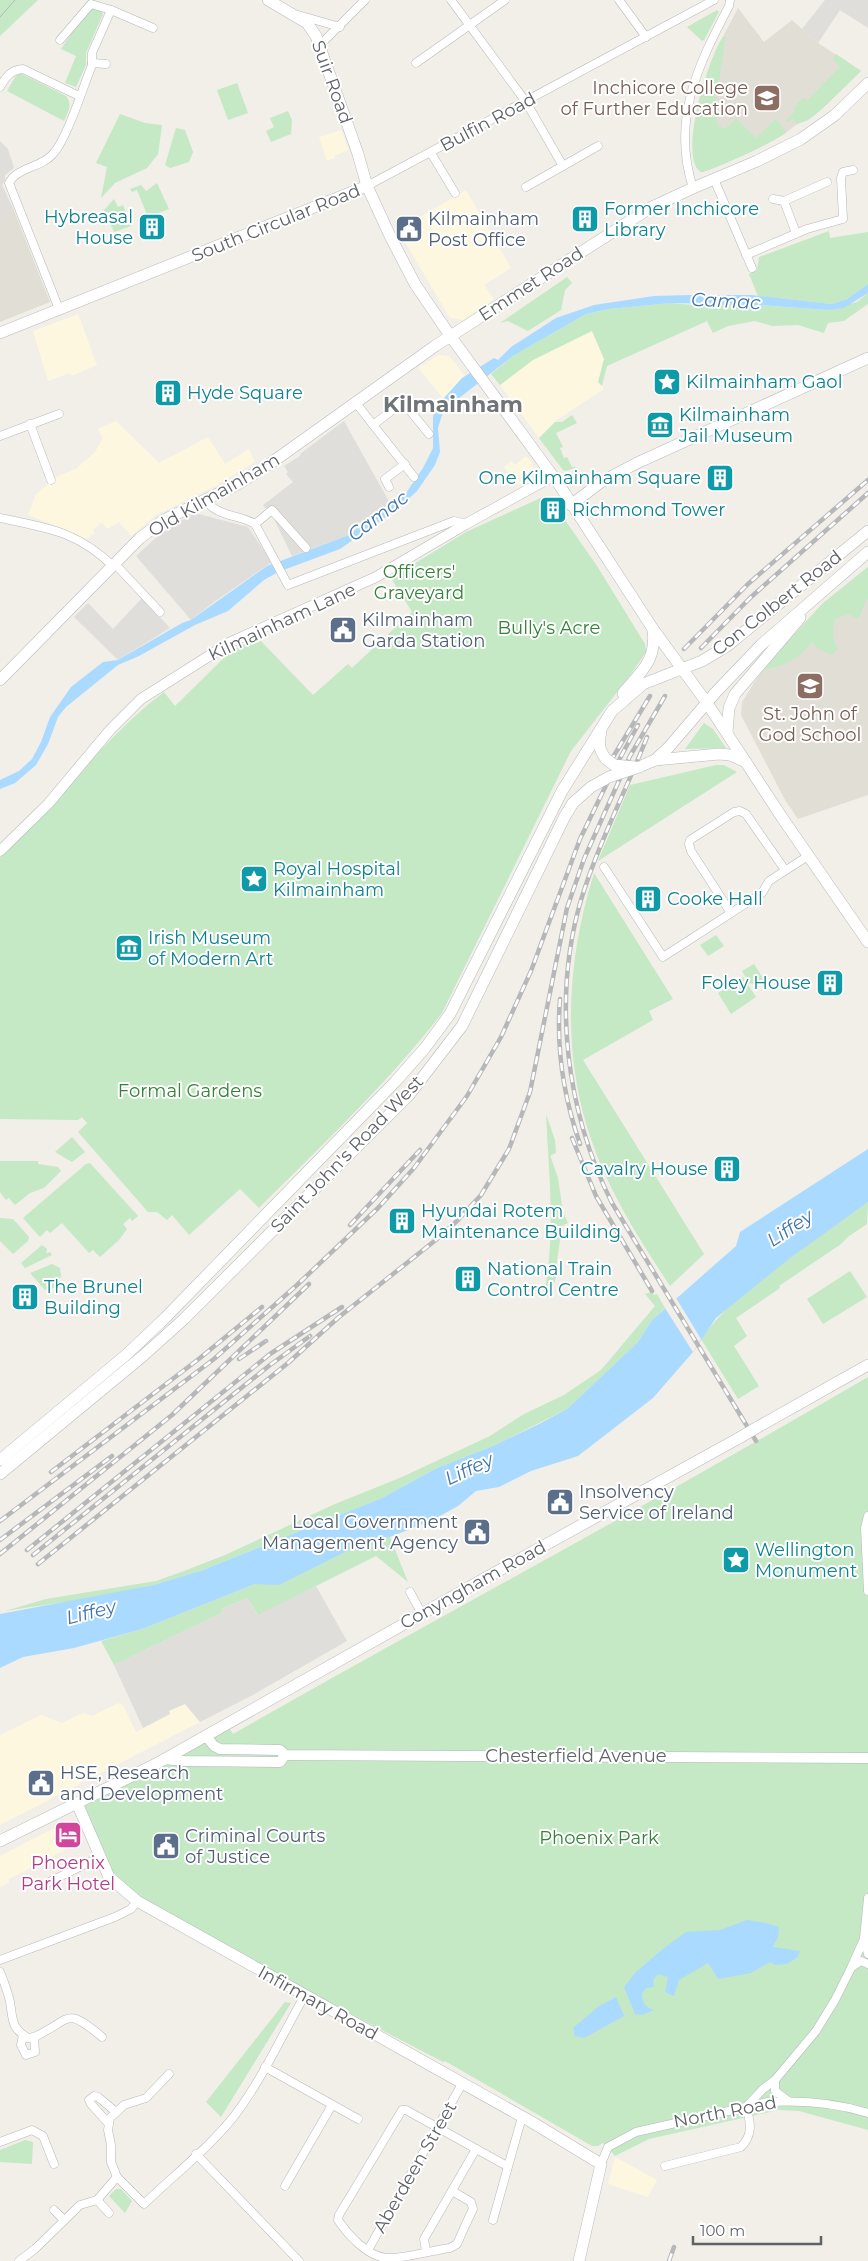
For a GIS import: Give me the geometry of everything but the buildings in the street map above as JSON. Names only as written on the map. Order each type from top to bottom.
[{"type":"main road","name":"Suir Road","points":[[268,0],[296,15],[310,26],[320,46],[367,186]]},
{"type":"main road","name":"Emmet Road","points":[[451,337],[650,208],[757,161],[800,139],[836,115],[868,83]]},
{"type":"main road","name":"South Circular Road","points":[[0,333],[367,186],[415,284],[451,337],[553,476],[653,629],[707,702],[808,856],[868,942]]},
{"type":"main road","name":"Old Kilmainham","points":[[0,680],[143,535],[164,520],[238,484],[263,469],[451,337]]},
{"type":"main road","points":[[571,505],[601,482],[636,463],[868,358]]},
{"type":"main road","name":"Con Colbert Road","points":[[681,668],[702,661],[727,646],[868,531]]},
{"type":"main road","name":"Con Colbert Road","points":[[707,702],[761,645],[868,552]]},
{"type":"main road","points":[[727,732],[729,708],[735,694],[778,641],[846,570]]},
{"type":"main road","points":[[612,711],[623,692],[650,662],[654,648],[653,629]]},
{"type":"main road","name":"Saint John's Road West","points":[[0,1460],[126,1355],[165,1318],[395,1082],[425,1048],[450,1014],[562,791],[612,711],[643,684],[681,668]]},
{"type":"main road","name":"Saint John's Road West","points":[[0,1474],[138,1361],[184,1320],[410,1095],[462,1026],[573,803],[591,787],[609,777],[655,760],[669,748],[707,702]]},
{"type":"main road","points":[[603,726],[599,741],[600,750],[606,759],[614,765],[639,767]]},
{"type":"main road","points":[[655,760],[718,754],[730,755],[746,762]]},
{"type":"main road","name":"Conyngham Road","points":[[0,1841],[206,1736],[868,1365]]},
{"type":"main road","name":"Infirmary Road","points":[[77,1803],[109,1877],[137,1902],[462,2084],[603,2159]]},
{"type":"main road","points":[[579,2261],[603,2159]]},
{"type":"street","points":[[320,46],[365,0]]},
{"type":"street","points":[[451,0],[526,102],[563,166]]},
{"type":"street","points":[[416,63],[505,0]]},
{"type":"street","points":[[619,0],[646,37]]},
{"type":"street","name":"Bulfin Road","points":[[367,186],[432,153],[714,0]]},
{"type":"street","points":[[693,188],[684,150],[686,116],[695,79],[708,47],[729,6],[730,0]]},
{"type":"street","points":[[60,40],[91,4],[111,10],[153,28]]},
{"type":"street","points":[[58,309],[9,183],[15,175],[43,164],[55,153],[63,139],[92,63],[92,53],[111,10]]},
{"type":"street","points":[[296,15],[340,26]]},
{"type":"street","points":[[92,63],[106,64]]},
{"type":"street","points":[[0,87],[15,69],[23,69],[79,96]]},
{"type":"street","points":[[526,187],[598,146]]},
{"type":"street","points":[[432,153],[455,193]]},
{"type":"street","points":[[746,255],[796,233],[843,219],[841,178],[843,172],[853,170]]},
{"type":"street","points":[[714,179],[752,268]]},
{"type":"street","points":[[773,199],[784,201],[827,182]]},
{"type":"street","points":[[784,201],[796,233]]},
{"type":"street","points":[[356,402],[414,477]]},
{"type":"street","points":[[374,425],[403,402],[429,434]]},
{"type":"street","points":[[0,436],[59,414]]},
{"type":"street","points":[[30,424],[52,480]]},
{"type":"street","points":[[389,487],[384,479],[405,464]]},
{"type":"street","name":"Kilmainham Lane","points":[[0,851],[48,804],[97,744],[141,700],[231,642],[349,591],[553,476]]},
{"type":"street","points":[[206,500],[210,507],[217,511],[257,522],[288,585],[454,521],[466,524]]},
{"type":"street","points":[[257,522],[272,510],[306,548]]},
{"type":"street","points":[[0,518],[56,531],[85,542],[114,565],[160,612]]},
{"type":"street","points":[[731,912],[691,851],[688,844],[690,840],[734,812],[740,811],[746,814],[785,870]]},
{"type":"street","points":[[604,867],[663,957],[762,893],[769,880],[808,856]]},
{"type":"street","points":[[868,1516],[864,1528],[868,1591]]},
{"type":"street","points":[[410,1592],[422,1614]]},
{"type":"street","name":"Chesterfield Avenue","points":[[206,1736],[214,1746],[220,1749],[280,1750],[285,1755],[868,1758]]},
{"type":"street","name":"Chesterfield Avenue","points":[[164,1759],[184,1762],[280,1762],[285,1755]]},
{"type":"street","points":[[47,1883],[100,1857]]},
{"type":"street","points":[[665,2166],[740,2147],[747,2141],[750,2134],[750,2120],[746,2107],[763,2089],[775,2080],[816,2031],[835,2000],[864,1939],[868,1898]]},
{"type":"street","points":[[0,1960],[115,1917],[131,1909],[137,1902]]},
{"type":"street","points":[[864,1939],[868,1954]]},
{"type":"street","points":[[851,1968],[861,1961],[868,1964]]},
{"type":"street","points":[[0,1972],[10,2004],[11,2020],[23,2035],[28,2038],[34,2037],[64,2020],[73,2018],[83,2022],[102,2037]]},
{"type":"street","points":[[116,2112],[98,2097],[94,2096],[89,2100],[90,2104],[108,2123],[111,2162],[117,2177],[144,2204],[236,2114],[265,2067],[305,1995]]},
{"type":"street","points":[[23,2035],[21,2045],[26,2054],[34,2052],[34,2037]]},
{"type":"street","points":[[265,2067],[358,2119]]},
{"type":"street","points":[[108,2123],[124,2105],[146,2098],[169,2074]]},
{"type":"street","points":[[775,2080],[775,2091],[788,2100]]},
{"type":"street","name":"Aberdeen Street","points":[[368,2250],[439,2128],[462,2084]]},
{"type":"street","name":"North Road","points":[[603,2159],[615,2144],[626,2137],[647,2129],[768,2102],[788,2100],[832,2103],[868,2113]]},
{"type":"street","points":[[285,2186],[332,2105]]},
{"type":"street","points":[[452,2191],[471,2202],[473,2209],[457,2244],[450,2248],[387,2258],[368,2250],[338,2220],[339,2215],[402,2110],[406,2110],[507,2166]]},
{"type":"street","points":[[493,2220],[522,2117]]},
{"type":"street","points":[[0,2142],[32,2130],[44,2136],[54,2164]]},
{"type":"street","points":[[426,2251],[424,2239],[476,2149]]},
{"type":"street","points":[[196,2154],[299,2261]]},
{"type":"street","points":[[19,2261],[35,2249],[80,2205],[97,2200],[117,2177]]},
{"type":"street","points":[[97,2200],[109,2213]]},
{"type":"street","points":[[54,2210],[64,2220]]},
{"type":"shaded area","points":[[825,0],[868,0],[868,28],[840,10],[818,43],[802,29]]},
{"type":"shaded area","name":"Inchicore College of Further Education","points":[[738,8],[764,42],[792,20],[818,43],[861,71],[808,120],[797,124],[783,135],[707,171],[701,172],[696,167],[693,149],[697,112],[716,50]]},
{"type":"shaded area","points":[[341,130],[349,150],[327,161],[319,137]]},
{"type":"shaded area","points":[[0,141],[8,149],[14,168],[5,175],[2,185],[13,208],[0,220]]},
{"type":"shaded area","points":[[466,190],[511,268],[484,285],[494,299],[463,320],[450,318],[398,230]]},
{"type":"shaded area","points":[[13,208],[50,302],[0,322],[0,220]]},
{"type":"shaded area","points":[[78,314],[97,365],[72,376],[70,373],[48,381],[33,331]]},
{"type":"shaded area","points":[[592,331],[607,366],[602,386],[604,389],[558,419],[539,438],[500,385],[532,360]]},
{"type":"shaded area","points":[[438,355],[449,356],[466,377],[443,398],[418,368]]},
{"type":"shaded area","points":[[116,421],[159,463],[208,437],[225,464],[249,449],[255,462],[217,485],[156,515],[131,536],[119,522],[107,529],[102,522],[93,530],[95,533],[87,539],[28,515],[36,494],[58,476],[76,469],[95,452],[103,438],[98,429]]},
{"type":"shaded area","points":[[344,421],[391,505],[349,535],[292,556],[273,517],[263,505],[293,482],[286,474],[288,472],[284,466],[300,456],[300,454]]},
{"type":"shaded area","points":[[526,456],[533,464],[534,472],[519,485],[504,467],[511,461],[515,465]]},
{"type":"shaded area","points":[[199,514],[248,527],[272,562],[191,620],[136,556],[160,534],[190,515]]},
{"type":"shaded area","name":"St. John of God School","points":[[868,567],[868,795],[798,819],[785,800],[741,715],[742,702],[762,670],[822,604]]},
{"type":"shaded area","points":[[142,598],[170,628],[118,660],[74,617],[88,603],[113,629]]},
{"type":"shaded area","points":[[316,1586],[347,1641],[251,1696],[200,1722],[185,1704],[169,1711],[170,1714],[143,1728],[114,1665],[223,1612],[221,1609],[247,1598],[257,1614]]},
{"type":"shaded area","points":[[119,1703],[123,1705],[136,1732],[170,1714],[168,1711],[185,1704],[200,1722],[0,1825],[0,1735],[41,1715],[62,1723],[83,1713],[92,1716]]},
{"type":"shaded area","points":[[70,1820],[82,1841],[9,1879],[9,1883],[0,1887],[0,1856]]},
{"type":"shaded area","points":[[615,2157],[657,2180],[648,2197],[608,2184]]},
{"type":"green space","points":[[0,0],[38,0],[0,36]]},
{"type":"green space","points":[[97,5],[103,14],[86,53],[86,65],[76,87],[65,83],[76,56],[61,49],[89,7]]},
{"type":"green space","points":[[717,10],[719,12],[704,40],[702,41],[687,27]]},
{"type":"green space","points":[[726,36],[714,113],[718,117],[716,122],[722,128],[726,128],[736,118],[756,138],[777,119],[786,132],[745,155],[701,172],[694,163],[692,148],[698,106],[710,64],[717,47],[723,37]]},
{"type":"green space","points":[[836,54],[861,71],[808,120],[797,124],[793,119],[788,122],[786,120],[795,111],[793,109],[803,98],[808,100],[840,67],[833,59]]},
{"type":"green space","points":[[18,72],[66,96],[69,105],[64,121],[7,91]]},
{"type":"green space","points":[[237,83],[248,113],[228,120],[217,90]]},
{"type":"green space","points":[[288,111],[292,120],[291,134],[271,142],[266,131],[274,127],[270,118]]},
{"type":"green space","points":[[120,114],[145,123],[162,125],[158,154],[147,168],[115,183],[101,198],[107,167],[96,163]]},
{"type":"green space","points":[[176,128],[185,130],[193,152],[189,162],[170,168],[165,165]]},
{"type":"green space","points":[[157,183],[169,209],[148,217],[137,190],[132,192],[130,189],[141,185],[146,191]]},
{"type":"green space","points":[[114,199],[118,207],[123,205],[131,226],[114,232],[106,214],[100,215]]},
{"type":"green space","points":[[829,231],[830,238],[868,232],[868,284],[847,299],[832,304],[758,296],[749,274],[757,270],[759,257]]},
{"type":"green space","points":[[567,277],[572,283],[565,290],[561,310],[528,331],[508,321],[500,323]]},
{"type":"green space","points":[[868,293],[868,304],[844,321],[828,323],[824,333],[798,325],[772,326],[755,321],[728,326],[713,333],[707,321],[607,366],[602,386],[598,382],[604,359],[592,331],[533,360],[500,385],[491,374],[513,356],[586,314],[609,309],[671,303],[692,305],[700,303],[827,310],[857,302]]},
{"type":"green space","points":[[572,415],[577,423],[556,433],[563,447],[560,448],[564,458],[567,457],[572,467],[577,467],[566,471],[563,470],[539,438],[555,422],[562,422]]},
{"type":"green space","name":"Royal Hospital Kilmainham","points":[[545,496],[560,513],[597,566],[645,644],[646,652],[629,677],[571,751],[442,1013],[399,1065],[354,1114],[259,1208],[240,1189],[189,1235],[172,1215],[167,1220],[157,1212],[148,1212],[78,1132],[87,1123],[82,1117],[78,1120],[0,1119],[0,858],[120,730],[164,692],[175,706],[231,651],[257,637],[313,695],[348,664],[352,668],[412,612],[391,578],[466,532]]},
{"type":"green space","points":[[868,567],[868,597],[858,619],[848,614],[834,620],[833,638],[838,650],[830,655],[819,649],[812,642],[801,654],[790,661],[762,670],[822,604]]},
{"type":"green space","points":[[704,723],[713,729],[726,748],[685,749]]},
{"type":"green space","points":[[716,765],[724,765],[737,772],[598,861],[630,785]]},
{"type":"green space","points":[[594,873],[673,999],[649,1011],[653,1020],[583,1060],[704,1254],[670,1286],[636,1233],[607,1178],[598,1159],[581,1106],[575,1073],[571,1006],[573,972],[578,939]]},
{"type":"green space","points":[[716,935],[724,946],[708,956],[700,945]]},
{"type":"green space","points":[[754,964],[764,980],[754,986],[752,983],[750,984],[742,971]]},
{"type":"green space","points":[[743,977],[756,997],[731,1014],[718,993]]},
{"type":"green space","points":[[546,1114],[555,1140],[556,1153],[551,1155],[551,1158],[558,1178],[563,1212],[568,1223],[562,1226],[556,1268],[558,1274],[550,1298],[544,1295],[548,1272],[551,1227]]},
{"type":"green space","points":[[72,1137],[85,1152],[72,1162],[55,1152]]},
{"type":"green space","points":[[0,1161],[38,1161],[38,1164],[58,1167],[61,1171],[44,1188],[30,1193],[15,1205],[9,1198],[6,1200],[0,1192]]},
{"type":"green space","points":[[90,1163],[138,1216],[132,1221],[130,1218],[123,1224],[127,1229],[119,1240],[100,1257],[93,1250],[89,1253],[62,1223],[50,1233],[47,1230],[40,1237],[23,1218],[86,1164]]},
{"type":"green space","points":[[868,1202],[867,1224],[736,1318],[747,1336],[734,1346],[759,1386],[738,1399],[701,1339],[717,1319],[757,1282]]},
{"type":"green space","points":[[0,1218],[13,1219],[29,1237],[28,1241],[13,1254],[0,1241]]},
{"type":"green space","points":[[42,1245],[47,1249],[46,1253],[50,1252],[52,1255],[25,1268],[21,1263]]},
{"type":"green space","points":[[52,1264],[60,1268],[61,1276],[57,1283],[58,1287],[45,1290],[30,1273]]},
{"type":"green space","points":[[850,1271],[867,1297],[823,1324],[807,1299]]},
{"type":"green space","points":[[652,1292],[654,1295],[657,1294],[665,1308],[652,1320],[636,1344],[567,1409],[493,1446],[437,1468],[382,1498],[203,1570],[154,1585],[98,1597],[5,1611],[46,1599],[156,1581],[184,1571],[225,1555],[335,1504],[402,1477],[490,1436],[524,1414],[564,1395],[601,1370],[655,1306],[645,1294]]},
{"type":"green space","name":"Phoenix Park","points":[[868,1377],[868,2130],[799,2111],[779,2110],[649,2139],[615,2156],[603,2143],[598,2146],[592,2146],[445,2061],[443,2062],[307,1991],[146,1900],[122,1884],[103,1864],[77,1803],[227,1725],[233,1734],[710,1468]]},
{"type":"green space","points":[[390,1537],[408,1582],[376,1556],[258,1615],[247,1598],[221,1609],[223,1612],[114,1665],[101,1641],[142,1629],[255,1584],[279,1584],[373,1538]]},
{"type":"green space","points":[[285,2002],[291,2003],[221,2117],[206,2102]]},
{"type":"green space","points":[[25,2140],[33,2142],[32,2164],[0,2162],[0,2150]]},
{"type":"green space","points":[[116,2189],[121,2189],[132,2201],[125,2213],[109,2196]]},
{"type":"water","name":"Camac","points":[[868,284],[868,293],[844,308],[827,310],[758,305],[671,303],[609,309],[586,314],[513,356],[449,406],[442,415],[438,428],[440,452],[435,465],[417,491],[399,508],[340,549],[278,572],[264,580],[228,611],[195,625],[139,656],[118,665],[66,707],[58,717],[48,744],[36,765],[15,783],[0,789],[0,780],[19,771],[32,759],[41,742],[50,717],[71,687],[103,662],[118,660],[182,623],[191,620],[267,566],[349,535],[406,493],[423,468],[433,448],[433,417],[435,408],[462,378],[494,358],[498,360],[511,347],[556,318],[594,305],[654,296],[751,295],[832,304],[847,299]]},
{"type":"water","name":"Liffey","points":[[868,1149],[868,1202],[790,1258],[716,1318],[693,1352],[653,1398],[578,1456],[531,1471],[499,1487],[476,1491],[458,1506],[431,1521],[390,1537],[373,1538],[279,1585],[255,1584],[142,1629],[74,1648],[23,1657],[0,1668],[0,1614],[154,1585],[203,1570],[382,1498],[437,1468],[493,1446],[567,1409],[637,1343],[652,1320],[736,1246],[740,1232]]},
{"type":"water","points":[[747,1920],[779,1927],[778,1937],[773,1947],[800,1951],[798,1957],[787,1964],[775,1965],[770,1962],[751,1973],[718,1979],[708,1963],[679,1980],[674,1996],[665,1992],[668,1977],[658,1974],[653,1980],[654,1987],[646,1988],[642,1994],[648,2008],[654,2010],[642,2015],[635,2014],[624,1987],[636,1972],[664,1948],[686,1932],[720,1930]]},
{"type":"water","points":[[616,1997],[624,2016],[584,2038],[575,2036],[573,2028],[598,2007]]},
{"type":"pier","points":[[676,1298],[701,1339],[693,1352],[665,1308]]},
{"type":"tram line","points":[[0,17],[15,0]]},
{"type":"railway","points":[[684,649],[748,584],[868,480]]},
{"type":"railway","points":[[701,648],[750,598],[868,493]]},
{"type":"railway","points":[[610,762],[650,696]]},
{"type":"railway","points":[[38,1564],[288,1363],[339,1317],[437,1239],[481,1195],[509,1149],[530,1092],[567,908],[584,859],[630,756],[665,696]]},
{"type":"railway","points":[[0,1521],[214,1359],[297,1285],[378,1208],[414,1168],[467,1096],[501,1037],[531,971],[580,839],[638,725]]},
{"type":"railway","points":[[647,737],[588,879],[572,938],[567,976],[566,1015],[568,1054],[574,1093],[596,1168],[612,1203],[756,1441]]},
{"type":"railway","points":[[560,999],[559,1036],[562,1073],[574,1127],[580,1144]]},
{"type":"railway","points":[[572,1138],[596,1196],[652,1291]]},
{"type":"railway","points":[[350,1225],[420,1150]]},
{"type":"railway","points":[[0,1554],[172,1415],[309,1284]]},
{"type":"railway","points":[[51,1472],[200,1358],[262,1307]]},
{"type":"railway","points":[[27,1550],[270,1354],[342,1307]]},
{"type":"railway","points":[[33,1555],[270,1365],[310,1336]]},
{"type":"railway","points":[[239,1359],[266,1341]]},
{"type":"railway","points":[[0,1540],[112,1456]]},
{"type":"railway","points":[[669,2261],[674,2247]]},
{"type":"place","name":"Inchicore College of Further Education","points":[[767,98]]},
{"type":"place","name":"Former Inchicore Library","points":[[585,219]]},
{"type":"place","name":"Hybreasal House","points":[[152,227]]},
{"type":"place","name":"Kilmainham Post Office","points":[[409,229]]},
{"type":"place","name":"Kilmainham Gaol","points":[[667,382]]},
{"type":"place","name":"Hyde Square","points":[[168,393]]},
{"type":"place","name":"Kilmainham Jail Museum","points":[[660,425]]},
{"type":"place","name":"One Kilmainham Square","points":[[720,478]]},
{"type":"place","name":"Richmond Tower","points":[[553,510]]},
{"type":"place","name":"Kilmainham Garda Station","points":[[343,630]]},
{"type":"place","name":"St. John of God School","points":[[810,686]]},
{"type":"place","name":"Royal Hospital Kilmainham","points":[[254,879]]},
{"type":"place","name":"Cooke Hall","points":[[648,899]]},
{"type":"place","name":"Irish Museum of Modern Art","points":[[129,948]]},
{"type":"place","name":"Foley House","points":[[830,983]]},
{"type":"place","name":"Cavalry House","points":[[727,1169]]},
{"type":"place","name":"Hyundai Rotem Maintenance Building","points":[[402,1221]]},
{"type":"place","name":"National Train Control Centre","points":[[468,1279]]},
{"type":"place","name":"The Brunel Building","points":[[25,1297]]},
{"type":"place","name":"Insolvency Service of Ireland","points":[[560,1502]]},
{"type":"place","name":"Local Government Management Agency","points":[[477,1532]]},
{"type":"place","name":"Wellington Monument","points":[[736,1560]]},
{"type":"place","name":"HSE, Research and Development","points":[[41,1783]]},
{"type":"place","name":"Phoenix Park Hotel","points":[[68,1835]]},
{"type":"place","name":"Criminal Courts of Justice","points":[[166,1846]]},
{"type":"district","name":"Kilmainham","points":[[453,404]]},
{"type":"park label","name":"Officers' Graveyard","points":[[419,582]]},
{"type":"park label","name":"Bully's Acre","points":[[549,628]]},
{"type":"park label","name":"Formal Gardens","points":[[190,1091]]}]
